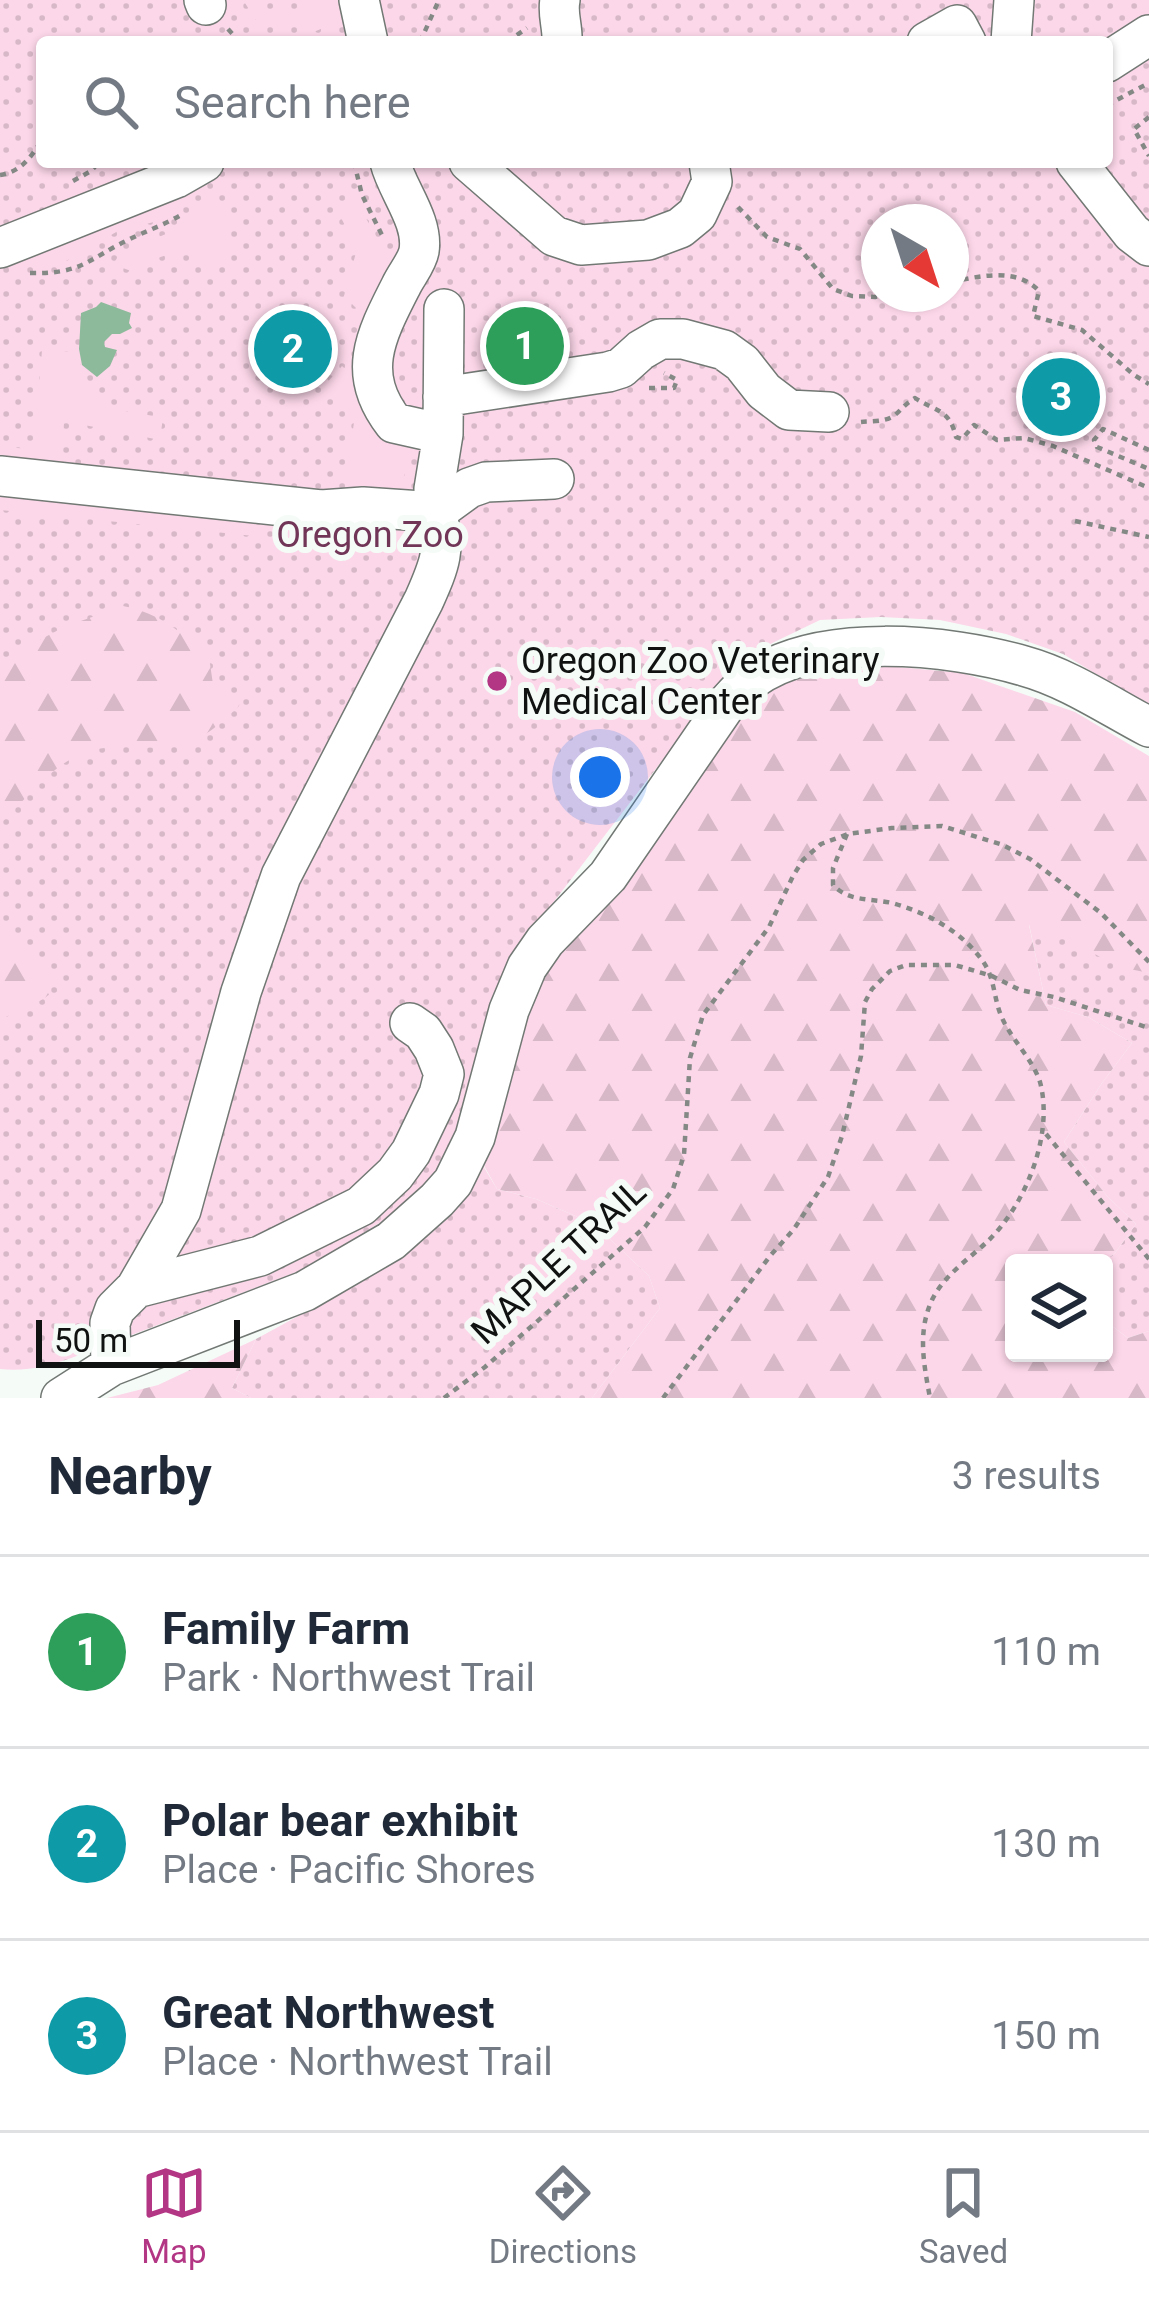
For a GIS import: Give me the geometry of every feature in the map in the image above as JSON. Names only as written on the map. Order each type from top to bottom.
[{"type":"street","points":[[359,0],[366,36]]},
{"type":"street","points":[[1011,36],[1014,0]]},
{"type":"street","points":[[938,36],[957,26],[963,36]]},
{"type":"street","points":[[1113,58],[1149,35]]},
{"type":"street","points":[[14,261],[194,168]]},
{"type":"street","points":[[392,168],[418,232],[419,254],[376,339],[372,361],[372,381],[381,406],[394,423],[442,428],[621,368],[641,350],[667,337],[724,350],[789,410],[829,412]]},
{"type":"street","points":[[476,168],[544,229],[581,244],[666,235],[698,214],[712,182],[711,168]]},
{"type":"street","points":[[1081,168],[1132,233],[1147,244]]},
{"type":"street","points":[[1109,168],[1142,224],[1147,244]]},
{"type":"street","points":[[111,1366],[110,1323],[181,1210],[241,992],[281,876],[441,561],[443,534],[434,489],[442,428],[444,309]]},
{"type":"street","points":[[0,476],[321,510],[363,507],[436,512],[469,488],[486,482],[554,479]]},
{"type":"street","points":[[61,1398],[111,1366],[305,1291],[391,1241],[437,1200],[453,1182],[475,1137],[509,1010],[527,967],[544,941],[608,876],[725,706],[758,676],[796,658],[833,649],[951,652],[1027,666],[1149,727]]},
{"type":"street","points":[[136,1288],[260,1256],[361,1206],[395,1174],[411,1152],[444,1074],[423,1032],[410,1023]]},
{"type":"path","points":[[423,36],[439,0]]},
{"type":"path","points":[[520,36],[552,21]]},
{"type":"path","points":[[1113,102],[1146,85],[1149,97]]},
{"type":"path","points":[[1149,117],[1134,129],[1149,156]]},
{"type":"path","points":[[0,175],[22,166],[36,148]]},
{"type":"path","points":[[355,168],[362,195],[405,277]]},
{"type":"path","points":[[14,261],[57,274],[81,268],[188,210]]},
{"type":"path","points":[[756,226],[767,237],[800,249],[833,289],[861,296]]},
{"type":"path","points":[[969,280],[1011,274],[1034,285],[1039,291],[1033,316],[1082,330],[1149,384]]},
{"type":"path","points":[[829,412],[860,422],[881,420],[894,416],[915,398],[944,412],[962,439],[974,425],[997,440],[1024,438],[1149,488]]},
{"type":"path","points":[[1149,449],[1103,429],[1094,440],[1097,447],[1149,469]]},
{"type":"path","points":[[1076,521],[1149,537]]},
{"type":"path","name":"MAPLE TRAIL","points":[[445,1398],[645,1227],[666,1202],[684,1155],[690,1058],[703,1015],[769,927],[803,860],[821,844],[848,834],[942,826],[1003,845],[1101,913],[1149,962]]},
{"type":"path","points":[[848,834],[832,868],[833,885],[843,896],[890,903],[940,921],[980,957],[992,976],[1000,1016],[1039,1079],[1044,1132],[1020,1200],[994,1235],[942,1284],[931,1301],[921,1348],[930,1398]]},
{"type":"path","points":[[663,1398],[828,1178],[861,1056],[865,1002],[890,971],[906,965],[955,965],[1020,990],[1149,1028]]},
{"type":"path","points":[[1044,1132],[1149,1259]]},
{"type":"green space","name":"Oregon Zoo","points":[[0,0],[1149,0],[1149,706],[1063,654],[1006,634],[940,620],[820,620],[741,658],[549,908],[488,1017],[457,1136],[436,1179],[397,1212],[307,1268],[46,1366],[0,1369]]},
{"type":"green space","points":[[243,0],[277,12],[300,9],[315,0],[347,0],[352,16],[304,36],[296,21],[259,25]]},
{"type":"green space","points":[[214,194],[230,211],[224,254],[218,259],[207,261],[179,253],[155,259],[134,272],[117,266],[117,258],[127,250],[178,229]]},
{"type":"green space","points":[[179,197],[162,220],[118,231],[66,261],[0,264]]},
{"type":"green space","points":[[354,198],[382,249],[387,270],[380,289],[361,313],[344,296],[357,249],[335,206]]},
{"type":"green space","points":[[42,350],[76,352],[90,384],[106,403],[163,417],[160,440],[64,421],[61,466],[0,459],[0,447],[34,449]]},
{"type":"green space","points":[[342,366],[412,446],[402,485],[361,495],[350,485],[346,475],[355,416],[323,387]]},
{"type":"green space","points":[[0,488],[256,522],[254,536],[0,510]]},
{"type":"green space","points":[[123,606],[159,619],[209,657],[214,691],[240,698],[239,706],[210,731],[185,744],[104,748],[81,754],[49,775],[2,822],[0,830],[0,661],[64,627]]},
{"type":"green space","points":[[887,666],[963,673],[1075,712],[1149,756],[1149,973],[1120,967],[1029,925],[1046,1005],[1088,1017],[1132,1043],[1064,1142],[1136,1224],[1113,1254],[1005,1254],[1005,1362],[1113,1362],[1113,1327],[1128,1338],[1149,1331],[1149,1398],[592,1398],[660,1308],[649,1276],[594,1224],[536,1199],[497,1189],[483,1164],[520,997],[720,732],[758,695],[802,674]]},
{"type":"green space","points":[[0,919],[11,939],[49,976],[51,993],[0,1020]]},
{"type":"green space","points":[[1029,924],[1149,973],[1149,1331],[1128,1338],[1113,1327],[1113,1254],[1136,1224],[1064,1142],[1132,1043],[1088,1017],[1046,1005]]},
{"type":"green space","points":[[482,1164],[497,1189],[536,1199],[594,1224],[649,1276],[660,1308],[592,1398],[251,1398],[232,1388],[256,1339],[370,1277],[442,1222]]},
{"type":"green space","points":[[256,1339],[232,1388],[251,1398],[107,1398],[158,1385]]},
{"type":"shaded area","points":[[101,302],[131,313],[132,328],[104,342],[105,347],[117,350],[110,366],[97,377],[82,365],[79,349],[81,313]]},
{"type":"place","name":"Family Farm","points":[[525,346]]},
{"type":"place","name":"Polar bear exhibit","points":[[293,349]]},
{"type":"place","name":"Great Northwest","points":[[1061,397]]},
{"type":"place","name":"Oregon Zoo Veterinary Medical Center","points":[[497,681]]}]
